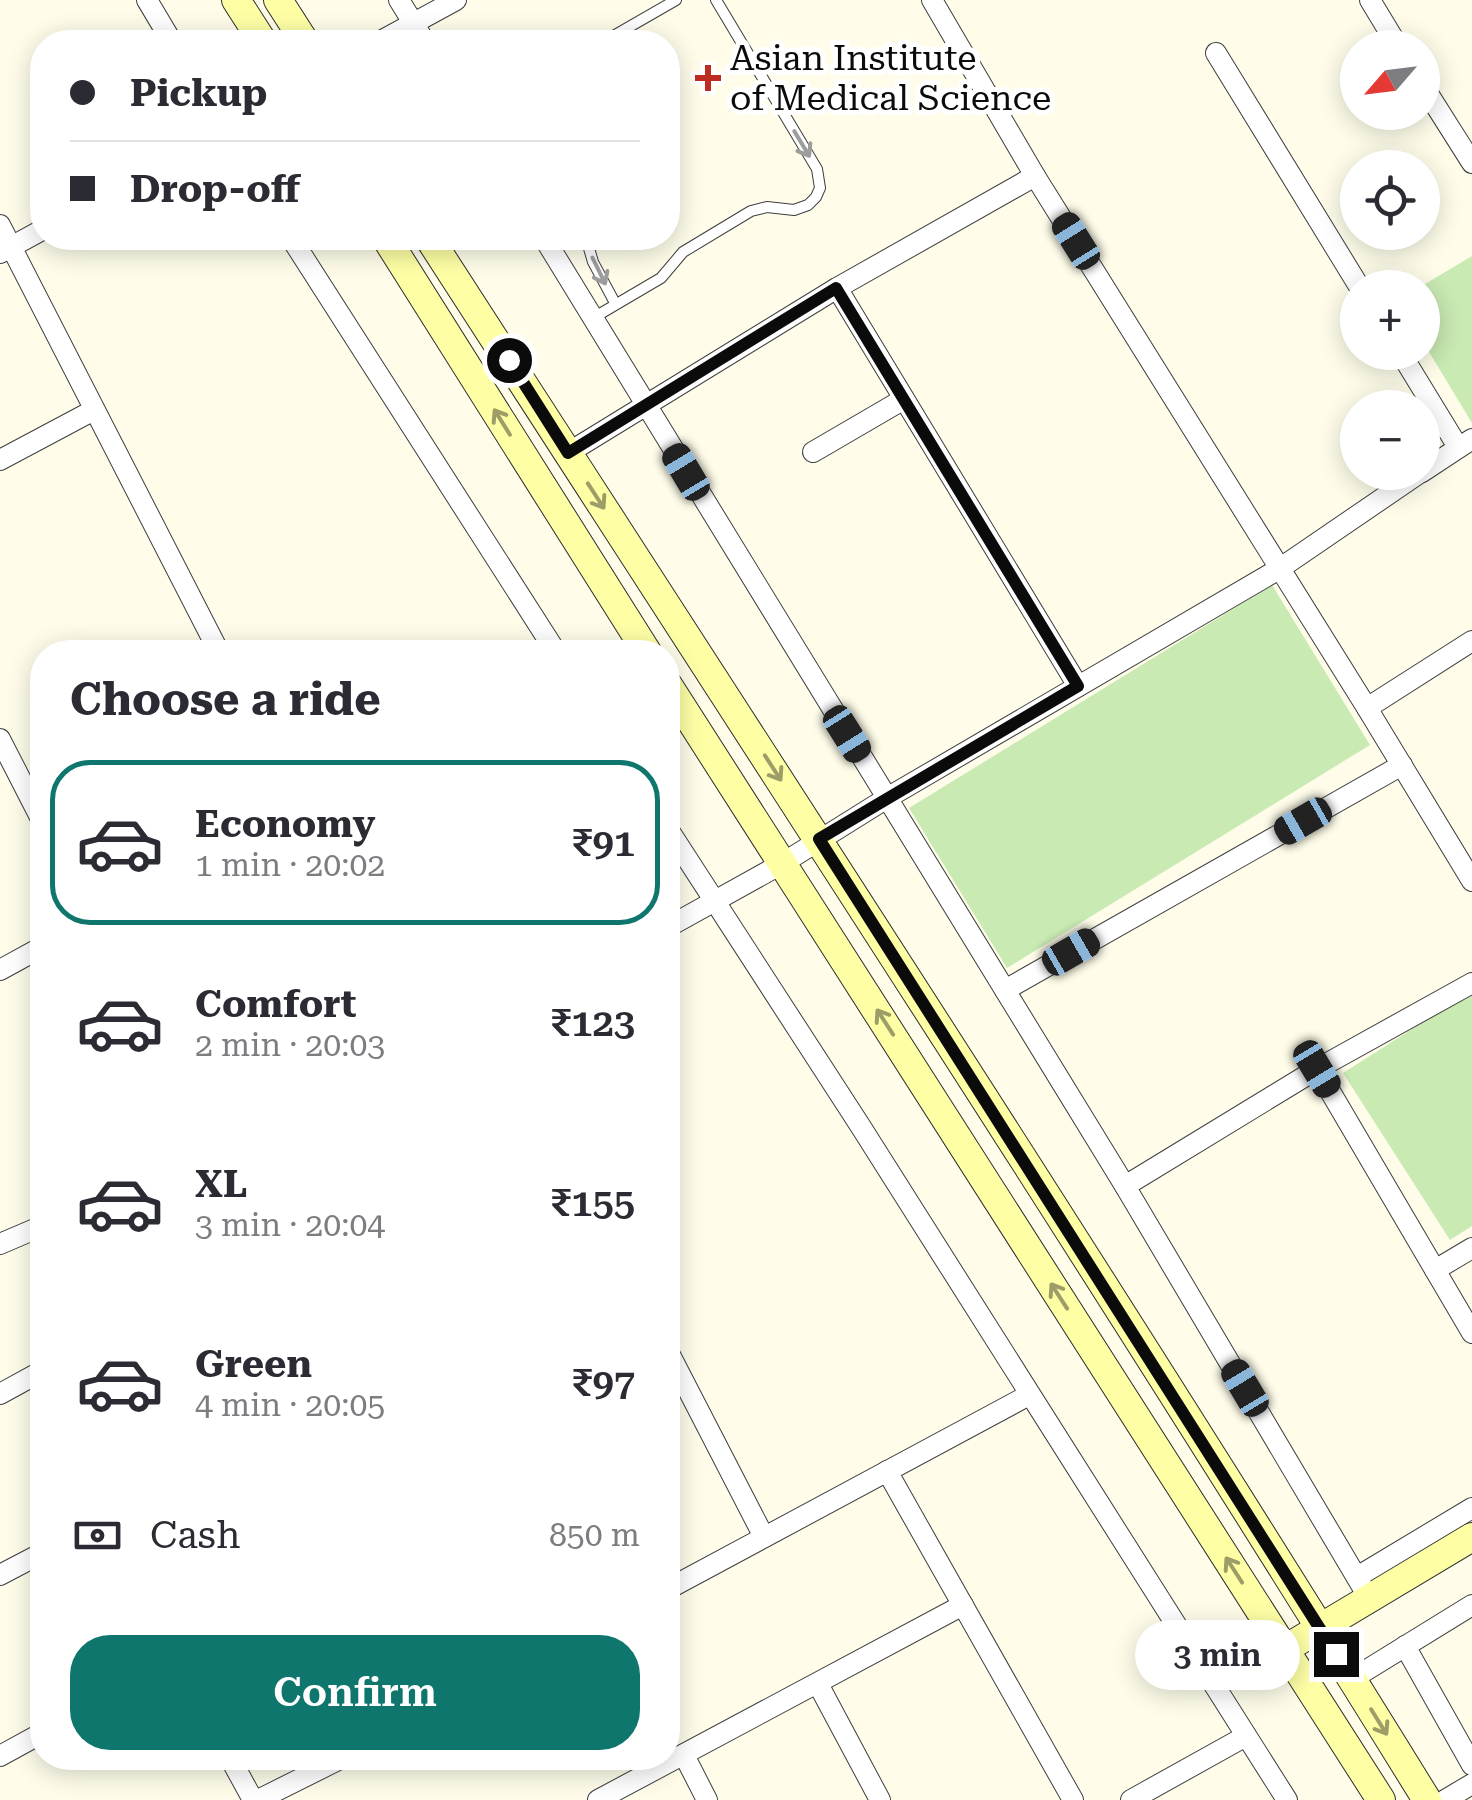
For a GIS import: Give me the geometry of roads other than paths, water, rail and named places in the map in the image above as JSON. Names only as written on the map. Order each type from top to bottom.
[{"type":"main road","points":[[236,0],[255,30]]},
{"type":"main road","points":[[278,0],[297,30]]},
{"type":"main road","points":[[394,250],[639,640]]},
{"type":"main road","points":[[438,250],[819,839],[1427,1800]]},
{"type":"main road","points":[[680,704],[1380,1800]]},
{"type":"main road","points":[[1285,1650],[1320,1628],[1363,1588],[1472,1537]]},
{"type":"street","points":[[147,0],[165,30]]},
{"type":"street","points":[[399,0],[417,30]]},
{"type":"street","points":[[400,30],[456,0]]},
{"type":"street","points":[[932,0],[1035,176],[1279,569],[1402,764],[1466,855],[1472,881]]},
{"type":"street","points":[[1370,0],[1389,30]]},
{"type":"street","points":[[1216,53],[1349,270]]},
{"type":"street","points":[[1440,112],[1472,163]]},
{"type":"street","points":[[568,453],[836,288],[1035,176]]},
{"type":"street","points":[[0,225],[6,250],[214,640]]},
{"type":"street","points":[[6,250],[30,237]]},
{"type":"street","points":[[299,250],[548,640]]},
{"type":"street","points":[[551,250],[1125,1186],[1363,1588],[1472,1508]]},
{"type":"street","points":[[836,288],[1078,686]]},
{"type":"street","points":[[1413,370],[1465,443],[1440,460]]},
{"type":"street","points":[[813,452],[904,400]]},
{"type":"street","points":[[0,460],[94,410]]},
{"type":"street","points":[[680,921],[1279,569],[1395,490]]},
{"type":"street","points":[[1368,708],[1472,641]]},
{"type":"street","points":[[0,739],[30,798]]},
{"type":"street","points":[[1005,990],[1402,764]]},
{"type":"street","points":[[680,848],[1287,1800]]},
{"type":"street","points":[[0,970],[30,954]]},
{"type":"street","points":[[1125,1186],[1317,1069],[1472,983]]},
{"type":"street","points":[[1317,1069],[1472,1333]]},
{"type":"street","points":[[0,1244],[30,1231]]},
{"type":"street","points":[[1434,1270],[1472,1248]]},
{"type":"street","points":[[680,1373],[764,1537]]},
{"type":"street","points":[[0,1394],[30,1378]]},
{"type":"street","points":[[680,1582],[1029,1395]]},
{"type":"street","points":[[887,1471],[1072,1800]]},
{"type":"street","points":[[0,1575],[30,1559]]},
{"type":"street","points":[[680,1757],[963,1605]]},
{"type":"street","points":[[1352,1679],[1472,1605]]},
{"type":"street","points":[[1404,1646],[1472,1765]]},
{"type":"street","points":[[818,1684],[880,1800]]},
{"type":"street","points":[[1131,1800],[1246,1736]]},
{"type":"street","points":[[0,1756],[30,1740]]},
{"type":"street","points":[[684,1755],[708,1800]]},
{"type":"street","points":[[237,1770],[255,1800],[317,1770]]},
{"type":"street","points":[[598,1800],[655,1770]]},
{"type":"street","points":[[1445,1800],[1472,1784]]},
{"type":"lane","points":[[624,30],[676,0]]},
{"type":"lane","points":[[593,318],[662,278],[683,252],[752,211],[767,207],[801,208],[816,197],[820,188],[817,169],[716,0]]},
{"type":"lane","points":[[590,250],[615,303]]},
{"type":"place","name":"Asian Institute of Medical Science","points":[[708,78]]}]
